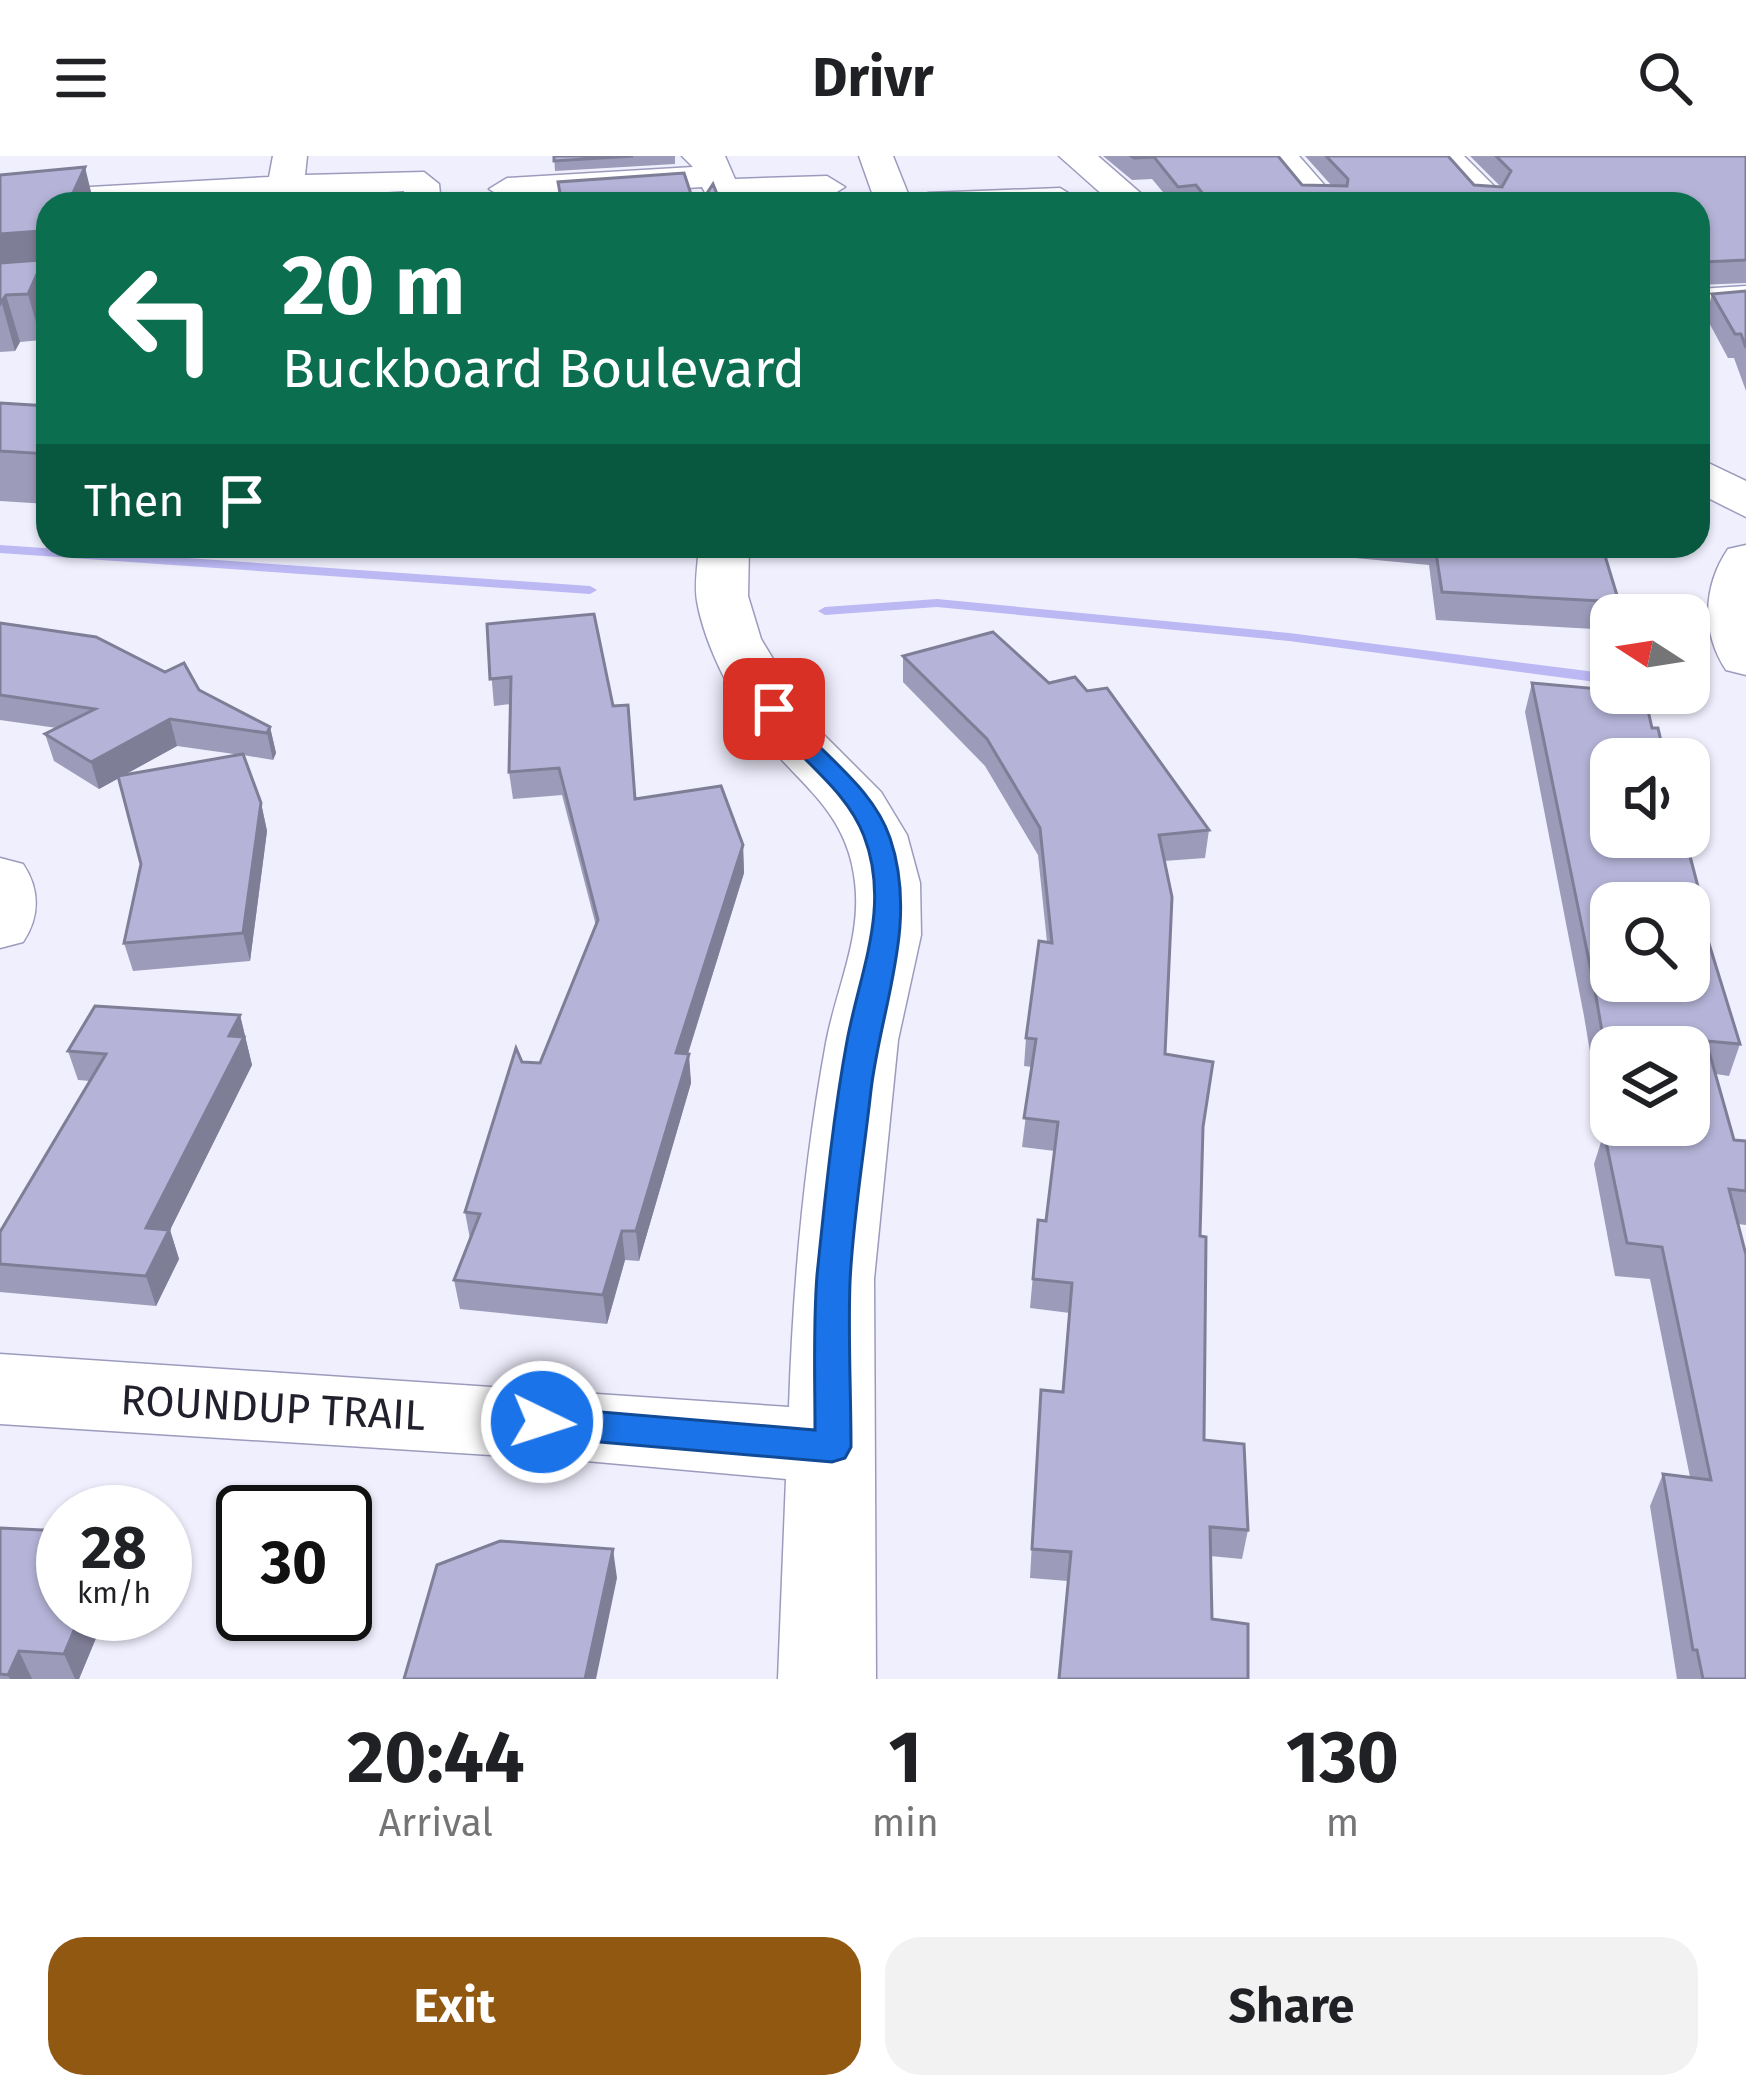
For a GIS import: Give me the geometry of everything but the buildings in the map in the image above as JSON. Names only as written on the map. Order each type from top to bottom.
[{"type":"street","points":[[506,177],[564,156]]},
{"type":"street","points":[[876,156],[890,192]]},
{"type":"street","points":[[1076,156],[1120,192]]},
{"type":"street","points":[[1280,156],[1312,192]]},
{"type":"street","points":[[1444,156],[1482,192]]},
{"type":"street","points":[[506,177],[706,166],[721,190],[731,192]]},
{"type":"street","points":[[2,186],[411,180],[422,184],[422,192]]},
{"type":"street","points":[[744,192],[825,182]]},
{"type":"street","points":[[1710,300],[1746,298]]},
{"type":"street","points":[[1710,480],[1746,502]]},
{"type":"street","points":[[724,558],[722,596],[734,639],[789,733],[851,792],[877,835],[888,883],[888,935],[862,1040],[834,1279],[827,1679]]},
{"type":"street","points":[[1746,560],[1737,574],[1733,607],[1746,658]]},
{"type":"street","points":[[0,878],[4,911],[0,927]]},
{"type":"street","name":"ROUNDUP TRAIL","points":[[0,1389],[586,1425],[832,1447]]},
{"type":"waterway","points":[[0,549],[36,552]]},
{"type":"waterway","points":[[130,558],[590,590]]},
{"type":"waterway","points":[[825,611],[937,603],[1289,637],[1590,676]]},
{"type":"route","points":[[542,1422],[832,1447],[834,1279],[862,1040],[888,935],[888,883],[877,835],[851,792],[789,733],[774,709]]}]
